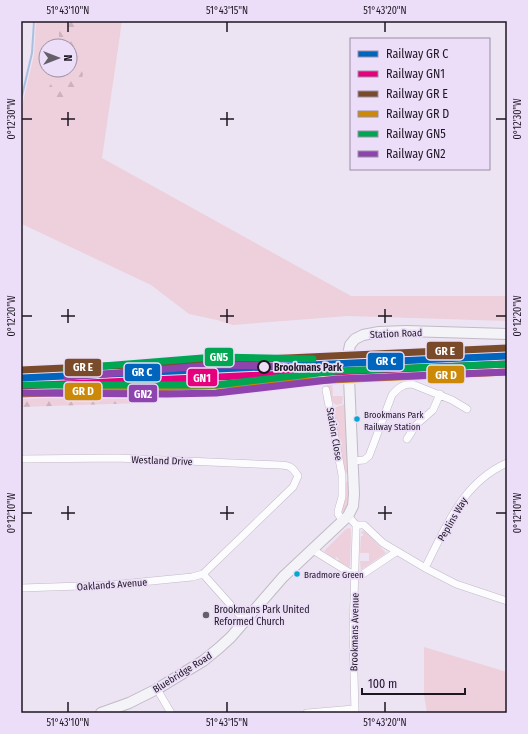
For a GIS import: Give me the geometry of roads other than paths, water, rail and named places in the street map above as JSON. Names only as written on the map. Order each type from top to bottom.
[{"type":"street","name":"Station Road","points":[[354,477],[348,355],[350,345],[358,337],[369,333],[406,331],[507,334]]},
{"type":"street","points":[[353,461],[364,460],[369,456],[392,395],[406,384],[412,384],[440,394],[467,409]]},
{"type":"street","name":"Station Close","points":[[326,390],[343,477]]},
{"type":"street","points":[[407,439],[416,425],[433,410],[440,394]]},
{"type":"street","name":"Westland Drive","points":[[21,459],[117,458],[286,465],[292,468],[298,476],[293,487],[204,574]]},
{"type":"street","name":"Peplins Way","points":[[425,568],[462,499],[480,479],[507,463]]},
{"type":"street","points":[[396,552],[360,576],[355,576],[313,550],[345,518],[353,506],[354,477],[343,477],[342,497],[338,514],[345,518],[356,525],[364,525],[383,543],[396,552],[456,584],[507,601]]},
{"type":"street","points":[[355,576],[356,525]]},
{"type":"street","name":"Bluebridge Road","points":[[101,713],[129,703],[157,689],[203,661],[219,648],[245,621],[283,577],[313,550]]},
{"type":"street","points":[[204,574],[245,621]]},
{"type":"street","name":"Oaklands Avenue","points":[[21,588],[111,585],[192,577],[204,574]]},
{"type":"street","name":"Brookmans Avenue","points":[[355,576],[353,634],[355,711]]},
{"type":"street","points":[[157,689],[171,713]]},
{"type":"street","points":[[307,713],[355,711]]},
{"type":"waterway","points":[[21,100],[32,53],[34,21]]},
{"type":"rail line","name":"GN5","points":[[66,369],[215,357],[313,359]]},
{"type":"rail line","name":"GN1","points":[[21,386],[507,364]]},
{"type":"rail line","name":"GN5","points":[[21,385],[216,385],[336,371],[507,364]]},
{"type":"rail line","name":"GN2","points":[[67,377],[215,365],[313,367]]},
{"type":"rail line","name":"GN2","points":[[21,393],[216,393],[337,379],[507,372]]},
{"type":"place","name":"Brookmans Park","points":[[264,367]]},
{"type":"place","name":"Brookmans Park Railway Station","points":[[357,419]]},
{"type":"place","name":"Bradmore Green","points":[[297,574]]},
{"type":"place","name":"Brookmans Park United Reformed Church","points":[[206,615]]}]
